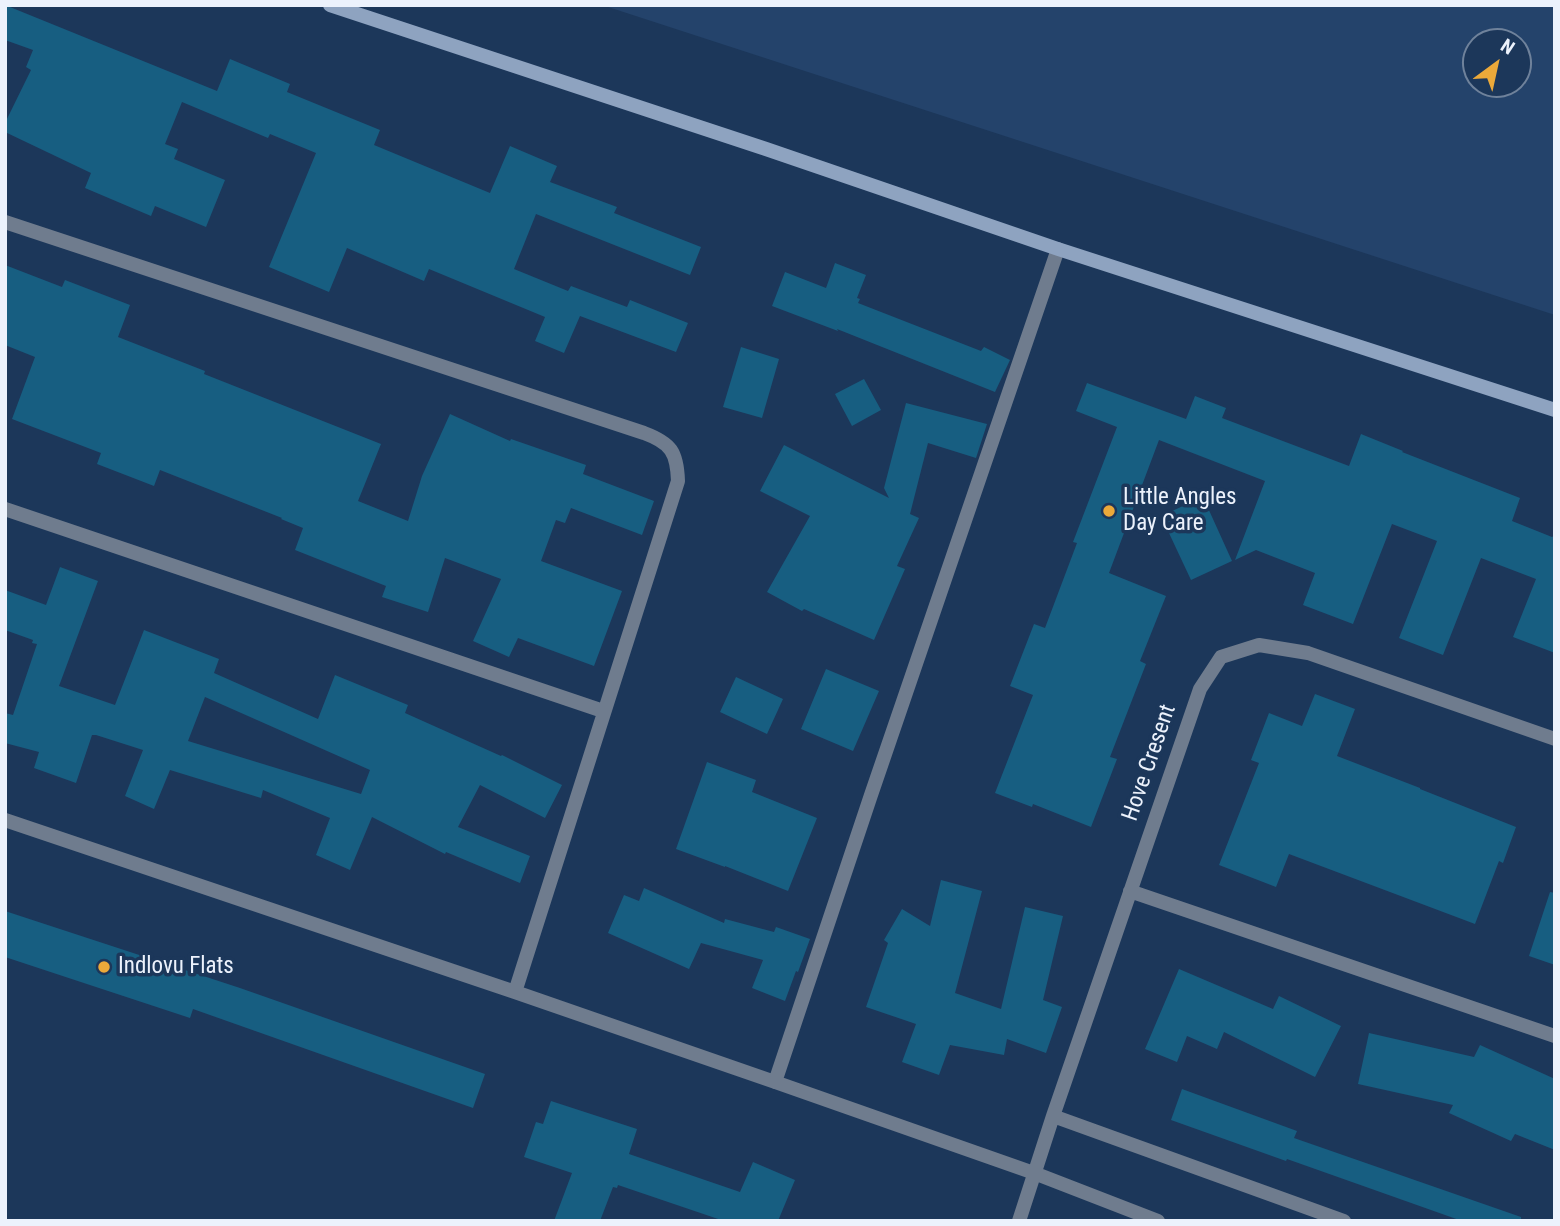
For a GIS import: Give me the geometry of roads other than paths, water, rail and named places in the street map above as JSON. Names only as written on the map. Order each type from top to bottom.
[{"type":"street","points":[[330,5],[1058,249],[1555,410]]},
{"type":"street","points":[[5,222],[644,433],[660,439],[670,447],[675,456],[678,481],[515,992]]},
{"type":"street","points":[[775,1082],[1058,249]]},
{"type":"street","points":[[5,509],[603,711]]},
{"type":"street","name":"Hove Cresent","points":[[1019,1221],[1199,689],[1221,657],[1259,645],[1308,653],[1555,739]]},
{"type":"street","points":[[5,820],[775,1082],[1034,1173],[1158,1221]]},
{"type":"street","points":[[1130,891],[1555,1036]]},
{"type":"street","points":[[1053,1116],[1344,1221]]},
{"type":"place","name":"Little Angles Day Care","points":[[1109,511]]},
{"type":"place","name":"Indlovu Flats","points":[[104,967]]}]
